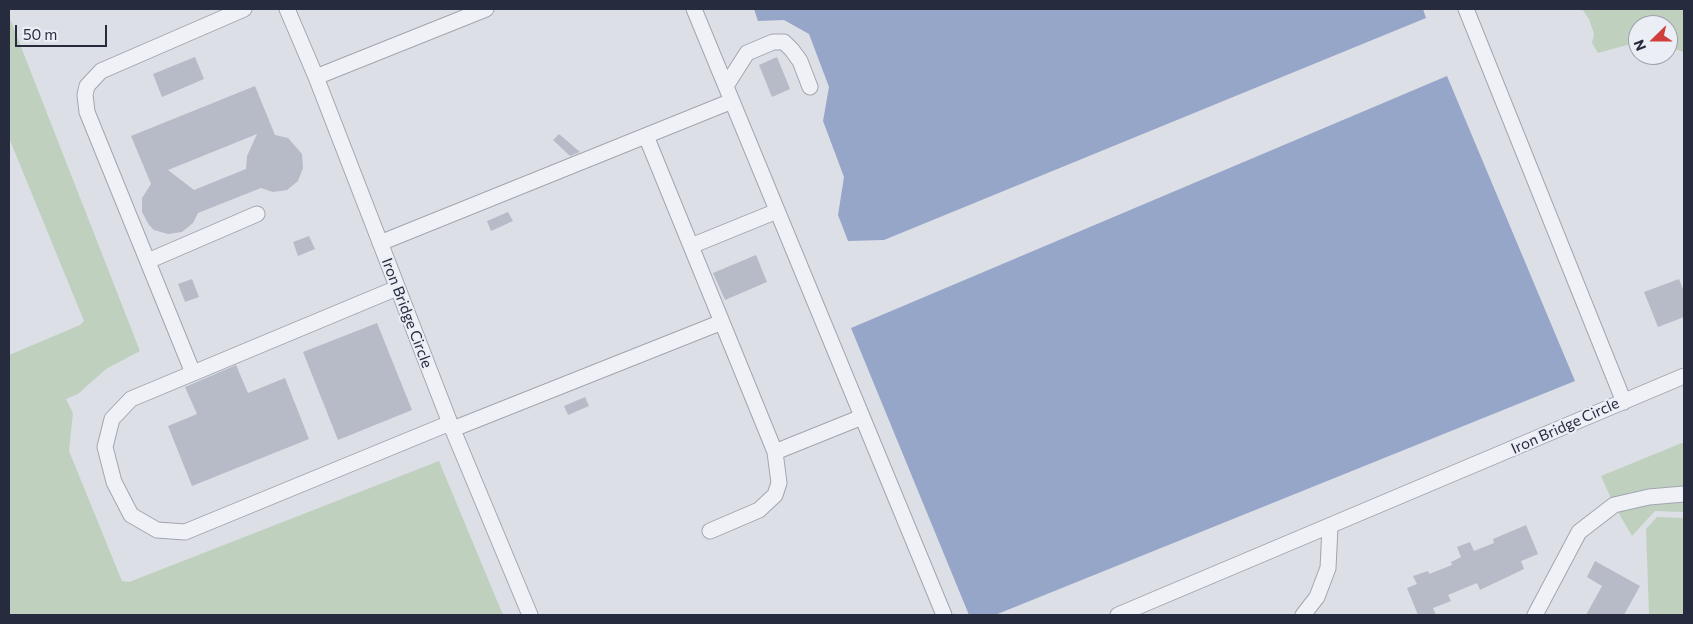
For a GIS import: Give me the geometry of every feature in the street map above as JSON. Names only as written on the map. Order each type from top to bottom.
[{"type":"street","points":[[193,373],[87,112],[85,95],[87,86],[101,71],[244,9]]},
{"type":"street","name":"Iron Bridge Circle","points":[[287,9],[316,77],[452,426],[530,615]]},
{"type":"street","points":[[316,77],[486,9]]},
{"type":"street","points":[[694,9],[944,615]]},
{"type":"street","name":"Iron Bridge Circle","points":[[1118,615],[1624,402],[1466,9]]},
{"type":"street","points":[[726,86],[747,53],[773,42],[784,42],[800,61],[810,87]]},
{"type":"street","points":[[380,243],[732,101]]},
{"type":"street","points":[[646,136],[775,452],[779,483],[775,495],[759,510],[710,531]]},
{"type":"street","points":[[691,246],[777,211]]},
{"type":"street","points":[[148,261],[257,214]]},
{"type":"street","points":[[397,288],[131,399],[112,419],[106,447],[114,482],[131,515],[157,530],[186,532],[452,426],[722,322]]},
{"type":"street","points":[[1624,402],[1684,376]]},
{"type":"street","points":[[775,452],[862,417]]},
{"type":"street","points":[[1535,615],[1578,532],[1614,506],[1649,497],[1684,494]]},
{"type":"street","points":[[1303,615],[1317,596],[1328,568],[1330,527]]},
{"type":"green space","points":[[1582,9],[1684,9],[1684,52],[1678,50],[1678,15],[1628,15],[1628,45],[1598,53],[1592,43],[1594,34],[1589,19]]},
{"type":"green space","points":[[9,16],[140,351],[106,369],[78,394],[66,399],[73,413],[69,451],[122,581],[129,582],[439,461],[503,615],[9,615],[9,355],[80,325],[84,321],[9,138]]},
{"type":"green space","points":[[1684,442],[1684,512],[1655,511],[1632,536],[1614,505],[1601,476]]},
{"type":"green space","points":[[1657,517],[1684,518],[1684,615],[1649,615],[1646,529]]},
{"type":"water","points":[[754,9],[1423,9],[1426,18],[884,240],[848,241],[838,215],[844,177],[823,121],[829,87],[809,34],[784,20],[758,21]]},
{"type":"water","points":[[1447,76],[1575,381],[995,615],[969,615],[851,328]]},
{"type":"building","points":[[195,57],[204,79],[162,97],[153,74]]},
{"type":"building","points":[[777,57],[790,89],[772,97],[759,65]]},
{"type":"building","points":[[255,86],[275,135],[288,138],[302,154],[303,168],[298,181],[287,190],[273,192],[261,188],[198,213],[193,223],[182,232],[168,234],[154,230],[142,212],[142,198],[151,184],[131,136]],"holes":[[[257,134],[247,156],[246,169],[194,190],[168,170]]]},
{"type":"building","points":[[559,134],[580,152],[570,156],[553,140]]},
{"type":"building","points":[[508,212],[513,221],[491,231],[487,221]]},
{"type":"building","points":[[309,236],[315,249],[298,256],[293,242]]},
{"type":"building","points":[[756,255],[767,282],[725,300],[713,273]]},
{"type":"building","points":[[192,279],[199,297],[185,302],[178,284]]},
{"type":"building","points":[[1679,279],[1684,292],[1684,317],[1658,327],[1644,292]]},
{"type":"building","points":[[377,323],[412,410],[338,440],[303,352]]},
{"type":"building","points":[[236,365],[248,393],[285,378],[309,439],[192,486],[168,426],[197,414],[185,387]]},
{"type":"building","points":[[585,397],[589,406],[568,415],[564,406]]},
{"type":"building","points":[[1526,525],[1538,554],[1521,561],[1524,569],[1480,590],[1477,583],[1448,595],[1451,601],[1433,608],[1436,615],[1418,615],[1407,588],[1417,584],[1413,576],[1428,571],[1429,574],[1452,565],[1451,562],[1461,557],[1457,547],[1470,542],[1474,551],[1494,543],[1493,539]]},
{"type":"building","points":[[1595,561],[1640,586],[1624,615],[1586,615],[1602,586],[1587,577]]}]
